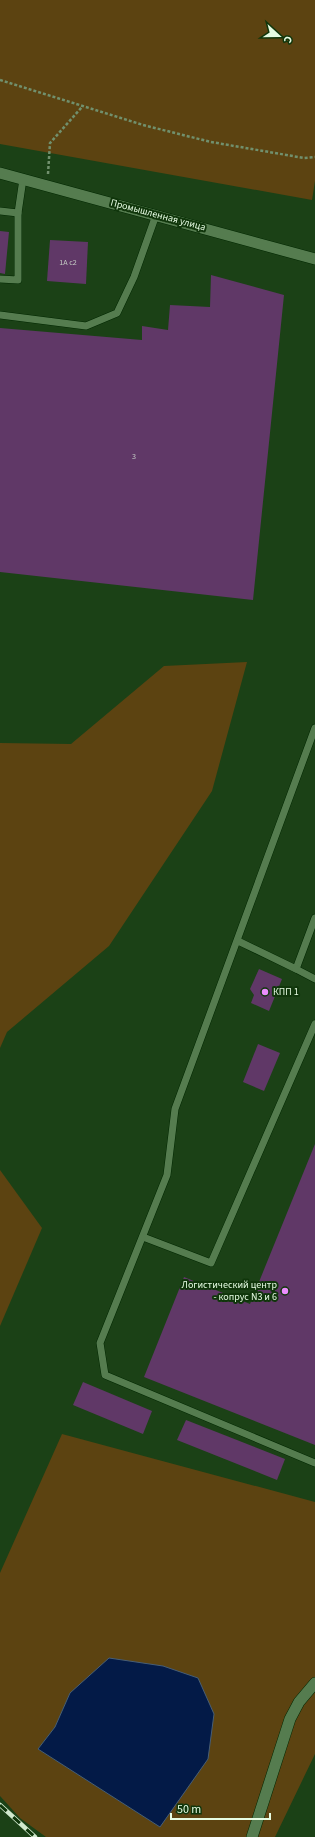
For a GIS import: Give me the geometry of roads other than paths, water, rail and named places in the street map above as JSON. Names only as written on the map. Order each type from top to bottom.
[{"type":"street","name":"Промышленная улица","points":[[0,173],[315,259]]},
{"type":"street","points":[[252,1837],[290,1719],[299,1702],[315,1683]]},
{"type":"lane","points":[[0,279],[18,280],[18,213],[23,179]]},
{"type":"lane","points":[[0,211],[18,213]]},
{"type":"lane","points":[[0,315],[86,326],[117,313],[134,277],[156,215]]},
{"type":"lane","points":[[315,728],[176,1109],[168,1175],[100,1343],[105,1375],[315,1463]]},
{"type":"lane","points":[[296,969],[315,918]]},
{"type":"lane","points":[[238,941],[315,979]]},
{"type":"lane","points":[[143,1236],[211,1263],[315,1024]]},
{"type":"water","points":[[109,1658],[163,1666],[198,1678],[214,1714],[208,1759],[160,1827],[38,1749],[55,1727],[70,1693]]},
{"type":"railway","points":[[0,1805],[35,1837]]},
{"type":"place","name":"КПП 1","points":[[265,992]]},
{"type":"place","name":"Логистический центр - копрус N3 и 6","points":[[285,1291]]}]
